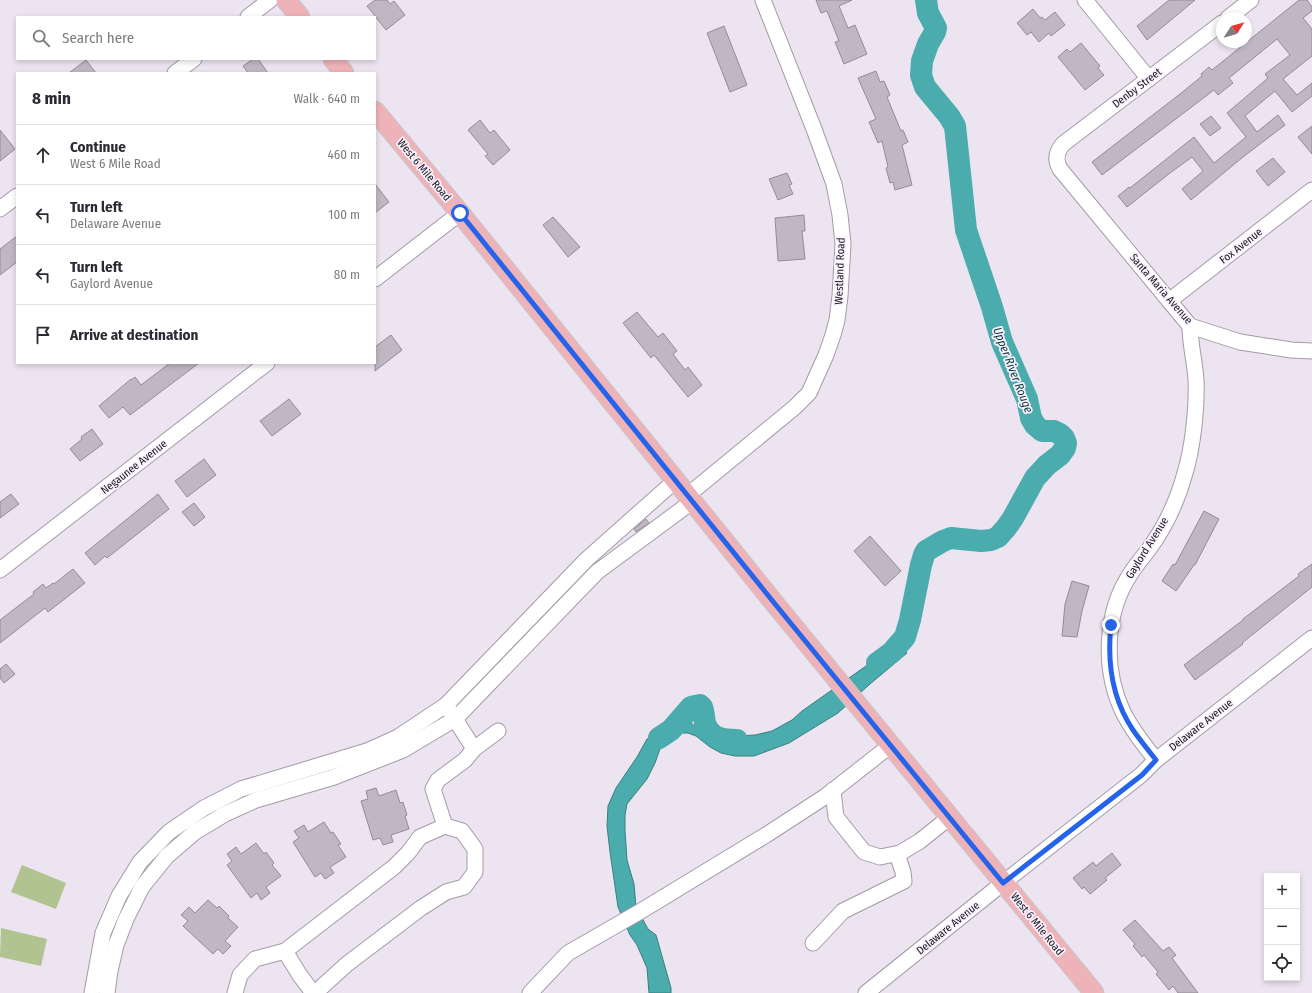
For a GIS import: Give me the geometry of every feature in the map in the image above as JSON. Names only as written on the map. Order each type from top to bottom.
[{"type":"main road","points":[[286,0],[299,16]]},
{"type":"main road","points":[[334,60],[343,72]]},
{"type":"main road","name":"West 6 Mile Road","points":[[376,112],[460,213],[775,604],[1094,993]]},
{"type":"street","points":[[249,16],[270,0]]},
{"type":"street","name":"Westland Road","points":[[103,969],[116,945],[126,919],[142,887],[168,856],[195,832],[225,814],[256,800],[334,777],[403,750],[455,719],[597,572],[690,498],[795,407],[809,393],[826,355],[837,320],[840,296],[842,244],[840,215],[834,184],[763,0]]},
{"type":"street","points":[[1085,0],[1149,79]]},
{"type":"street","points":[[1236,12],[1251,0]]},
{"type":"street","name":"Denby Street","points":[[1057,156],[1059,149],[1063,144],[1216,27]]},
{"type":"street","points":[[177,72],[193,60]]},
{"type":"street","name":"Santa Maria Avenue","points":[[1057,156],[1057,163],[1060,169],[1190,326],[1240,342],[1291,350],[1312,351]]},
{"type":"street","name":"Fox Avenue","points":[[1169,301],[1312,190]]},
{"type":"street","points":[[0,209],[16,197]]},
{"type":"street","points":[[376,278],[460,213]]},
{"type":"street","name":"Gaylord Avenue","points":[[1156,760],[1133,729],[1118,700],[1111,672],[1110,639],[1114,612],[1122,590],[1130,574],[1150,548],[1163,526],[1177,497],[1186,473],[1193,432],[1196,380],[1190,343],[1190,326]]},
{"type":"street","name":"Negaunee Avenue","points":[[0,570],[266,364]]},
{"type":"street","points":[[107,993],[103,969],[103,933],[119,896],[140,862],[169,832],[204,808],[241,789],[367,750],[398,737],[446,706],[586,559],[676,480]]},
{"type":"street","points":[[586,559],[597,572]]},
{"type":"street","name":"Delaware Avenue","points":[[866,993],[1003,883],[1142,775],[1156,760],[1312,638]]},
{"type":"street","points":[[446,706],[474,749]]},
{"type":"street","points":[[445,826],[433,789],[438,780],[465,760],[474,749],[498,731]]},
{"type":"street","points":[[530,993],[568,953],[641,911],[766,835],[833,790],[891,745]]},
{"type":"street","points":[[833,790],[836,817],[864,852],[880,857],[897,854],[920,841],[950,817]]},
{"type":"street","points":[[235,993],[240,975],[254,960],[285,951],[394,867],[408,854],[420,837],[445,826],[462,831],[475,849],[475,872],[464,887],[446,892],[421,908],[347,964],[314,993],[299,974],[285,951]]},
{"type":"street","points":[[813,943],[842,911],[904,881],[903,872],[897,854]]},
{"type":"street","points":[[92,993],[103,969]]},
{"type":"green space","points":[[22,865],[66,883],[56,909],[11,892]]},
{"type":"green space","points":[[1,928],[47,939],[41,966],[0,957]]},
{"type":"water","points":[[896,641],[907,653],[838,713],[789,743],[754,756],[735,756],[721,753],[710,747],[696,736],[688,733],[678,733],[669,739],[660,749],[647,779],[627,804],[625,815],[627,860],[634,884],[636,907],[648,929],[656,935],[671,988],[671,993],[649,993],[647,968],[618,907],[607,826],[608,806],[616,788],[647,739],[668,725],[674,717],[688,720],[700,731],[739,736],[755,735],[772,731],[792,720],[802,711],[866,666]]},
{"type":"building","points":[[375,0],[387,0],[390,4],[394,1],[405,15],[386,30],[367,6]]},
{"type":"building","points":[[816,0],[852,0],[839,6],[848,28],[855,25],[867,54],[844,64],[835,42],[839,41],[827,11],[821,13]]},
{"type":"building","points":[[1169,0],[1195,0],[1147,40],[1137,26]]},
{"type":"building","points":[[1299,0],[1307,0],[1312,7],[1312,11],[1303,18],[1312,29],[1312,56],[1283,79],[1297,95],[1312,83],[1312,96],[1292,112],[1275,91],[1246,115],[1245,116],[1257,132],[1278,115],[1285,125],[1191,200],[1182,189],[1203,171],[1192,157],[1127,207],[1118,196],[1194,137],[1214,163],[1246,137],[1227,113],[1268,78],[1265,74],[1290,55],[1277,39],[1229,78],[1233,83],[1218,95],[1214,90],[1102,175],[1092,162],[1180,94],[1202,76],[1201,74],[1209,67],[1212,70],[1239,48],[1252,48],[1252,38]]},
{"type":"building","points":[[1033,9],[1040,18],[1042,17],[1045,20],[1055,12],[1065,25],[1051,36],[1049,33],[1039,42],[1031,32],[1027,35],[1017,23]]},
{"type":"building","points":[[724,26],[747,85],[730,92],[707,33]]},
{"type":"building","points":[[1081,43],[1100,66],[1098,68],[1104,75],[1085,90],[1058,57],[1067,49],[1070,52]]},
{"type":"building","points":[[86,60],[95,72],[70,72]]},
{"type":"building","points":[[252,60],[259,60],[267,72],[247,72],[243,66]]},
{"type":"building","points":[[876,71],[880,82],[884,81],[890,95],[887,97],[901,131],[903,130],[908,142],[902,145],[912,185],[895,190],[893,182],[890,183],[886,168],[888,167],[882,141],[878,143],[869,122],[876,119],[858,78]]},
{"type":"building","points":[[1211,116],[1221,128],[1210,136],[1200,124]]},
{"type":"building","points":[[480,120],[490,133],[494,130],[510,150],[493,165],[485,156],[488,154],[468,130]]},
{"type":"building","points":[[1312,126],[1312,154],[1298,137]]},
{"type":"building","points":[[0,130],[15,149],[0,161]]},
{"type":"building","points":[[1273,158],[1285,172],[1268,186],[1256,171]]},
{"type":"building","points":[[787,173],[792,184],[789,185],[793,194],[778,200],[769,179]]},
{"type":"building","points":[[376,185],[389,202],[376,212]]},
{"type":"building","points":[[804,215],[805,231],[802,231],[805,259],[778,261],[775,218]]},
{"type":"building","points":[[553,217],[580,247],[568,257],[543,225]]},
{"type":"building","points":[[16,237],[16,263],[0,275],[0,249]]},
{"type":"building","points":[[637,312],[658,337],[663,333],[677,351],[673,354],[685,370],[688,367],[702,385],[688,397],[654,355],[651,358],[623,323]]},
{"type":"building","points":[[391,335],[402,350],[375,371],[376,346]]},
{"type":"building","points":[[169,364],[198,364],[130,415],[123,407],[109,418],[99,406],[135,377],[141,385]]},
{"type":"building","points":[[289,399],[301,414],[272,436],[260,421]]},
{"type":"building","points":[[92,429],[103,444],[80,461],[70,449],[82,439],[81,437]]},
{"type":"building","points":[[204,459],[216,475],[187,497],[175,481]]},
{"type":"building","points":[[11,494],[19,504],[0,518],[0,502]]},
{"type":"building","points":[[158,494],[169,509],[107,558],[105,556],[95,565],[85,553]]},
{"type":"building","points":[[194,503],[205,517],[194,526],[182,512]]},
{"type":"building","points":[[1204,511],[1219,519],[1195,565],[1176,591],[1162,581],[1173,564],[1175,565]]},
{"type":"building","points":[[646,519],[649,523],[636,532],[634,529]]},
{"type":"building","points":[[870,536],[901,571],[885,586],[854,551]]},
{"type":"building","points":[[1312,564],[1312,587],[1242,643],[1243,644],[1195,680],[1184,665],[1299,576],[1298,574]]},
{"type":"building","points":[[73,569],[85,583],[48,612],[45,608],[0,643],[0,620],[34,594],[33,592],[43,584],[46,588],[53,583],[54,584]]},
{"type":"building","points":[[1072,581],[1089,586],[1077,637],[1062,636],[1065,604]]},
{"type":"building","points":[[6,664],[15,674],[4,683],[0,678],[0,669]]},
{"type":"building","points":[[376,788],[379,796],[396,790],[400,803],[403,802],[409,829],[391,835],[393,842],[383,845],[380,838],[373,840],[361,801],[368,799],[366,791]]},
{"type":"building","points":[[324,822],[341,844],[338,845],[346,857],[330,867],[334,873],[325,879],[321,873],[315,877],[293,842],[299,838],[294,831],[304,825],[308,832]]},
{"type":"building","points":[[256,843],[264,854],[266,852],[274,863],[272,865],[281,876],[266,887],[270,893],[261,900],[257,893],[251,898],[227,865],[232,861],[227,854],[236,847],[241,854]]},
{"type":"building","points":[[1112,853],[1121,865],[1105,878],[1107,880],[1090,894],[1084,887],[1082,889],[1073,878],[1093,862],[1096,866]]},
{"type":"building","points":[[208,900],[217,908],[219,906],[229,916],[228,918],[238,927],[225,941],[231,946],[223,954],[218,949],[213,954],[183,926],[188,921],[181,915],[189,907],[195,913]]},
{"type":"building","points":[[1135,920],[1163,951],[1169,947],[1176,955],[1172,958],[1198,993],[1178,993],[1173,986],[1169,990],[1156,974],[1158,972],[1144,955],[1142,957],[1133,946],[1135,944],[1123,930]]},
{"type":"waterway","name":"Upper River Rouge","points":[[877,663],[892,652],[905,637],[921,565],[926,551],[951,538],[981,541],[991,540],[998,537],[1013,518],[1035,478],[1047,465],[1060,455],[1065,448],[1066,443],[1060,434],[1054,431],[1042,431],[1035,425],[1031,418],[1027,399],[1002,342],[966,230],[955,126],[949,116],[925,87],[921,75],[922,61],[936,28],[928,13],[926,0]]},
{"type":"waterway","name":"Upper River Rouge","points":[[659,738],[671,730],[691,707],[700,705],[703,709],[705,723],[714,735],[722,739],[737,740]]},
{"type":"route","points":[[460,213],[775,604],[1003,883],[1142,775],[1156,760],[1133,729],[1118,700],[1111,672],[1109,653],[1111,625]]}]
